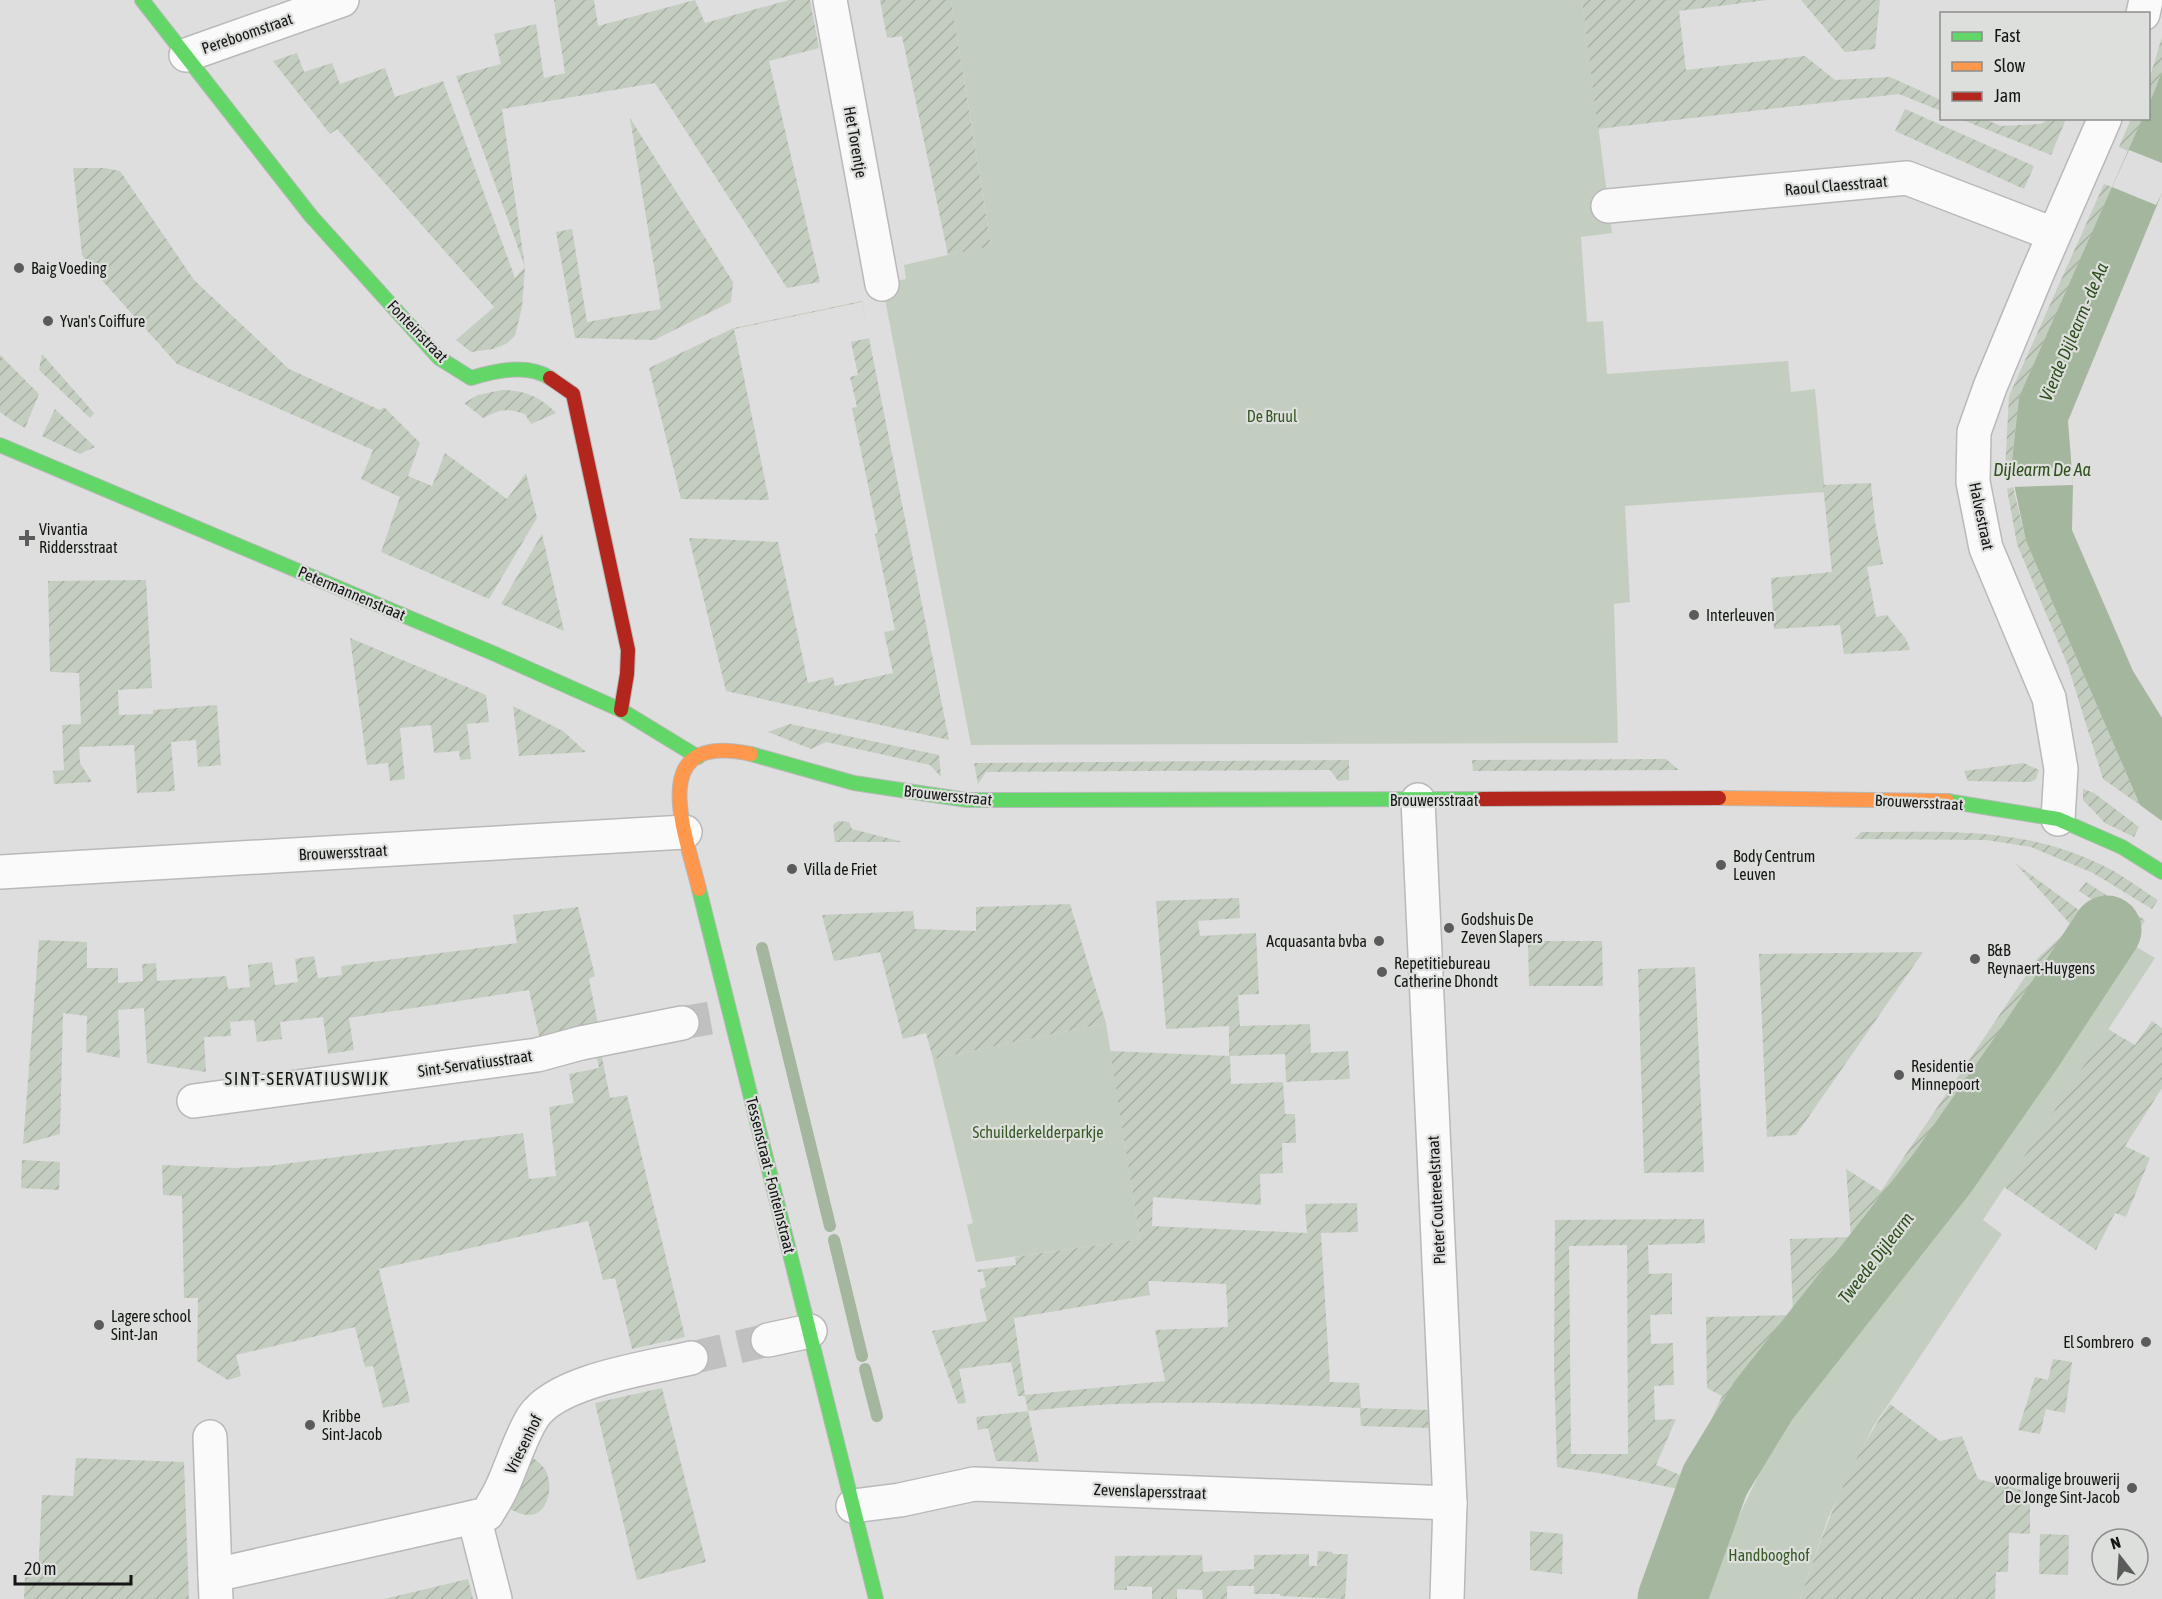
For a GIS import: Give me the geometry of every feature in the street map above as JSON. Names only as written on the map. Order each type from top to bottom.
[{"type":"street","name":"Fonteinstraat","points":[[142,0],[311,216],[440,358],[471,378],[501,369],[542,373],[573,394],[628,650],[621,710]]},
{"type":"street","name":"Pereboomstraat","points":[[186,55],[342,0]]},
{"type":"street","name":"Het Torentje","points":[[830,0],[882,284]]},
{"type":"street","name":"Halvestraat","points":[[2058,819],[2061,769],[2049,698],[1986,548],[1973,482],[1974,432],[1990,387],[2053,234],[2104,120]]},
{"type":"street","name":"Raoul Claesstraat","points":[[1608,206],[1907,178],[2053,234]]},
{"type":"street","name":"Petermannenstraat","points":[[0,445],[495,654],[621,710],[698,757]]},
{"type":"street","name":"Brouwersstraat","points":[[698,757],[713,750],[738,752],[854,783],[967,800],[1753,798],[1945,801],[2058,819],[2122,847],[2162,872]]},
{"type":"street","name":"Tessenstraat - Fonteinstraat","points":[[698,757],[685,769],[677,787],[685,832],[707,1018],[810,1330],[876,1599]]},
{"type":"street","name":"Pieter Coutereelstraat","points":[[1418,800],[1450,1503],[1447,1599]]},
{"type":"street","name":"Brouwersstraat","points":[[0,872],[685,832]]},
{"type":"street","name":"Sint-Servatiusstraat","points":[[194,1101],[537,1055],[707,1018]]},
{"type":"street","points":[[768,1340],[810,1330]]},
{"type":"street","name":"Vriesenhof","points":[[210,1437],[216,1587],[487,1514],[503,1486],[527,1428],[542,1405],[570,1389],[589,1383],[691,1358]]},
{"type":"street","name":"Zevenslapersstraat","points":[[853,1506],[900,1500],[974,1484],[1450,1503]]},
{"type":"street","points":[[474,1517],[495,1599]]},
{"type":"green space","points":[[554,0],[594,0],[598,26],[695,0],[705,23],[789,0],[810,0],[819,48],[769,61],[820,282],[787,288],[655,83],[502,109],[525,267],[456,76],[501,64],[494,34],[536,24],[544,78],[565,73]]},
{"type":"green space","points":[[880,0],[951,0],[991,246],[948,255],[902,36],[887,38]]},
{"type":"green space","name":"De Bruul","points":[[951,0],[1582,0],[1612,233],[1581,237],[1587,322],[1603,321],[1607,374],[1788,361],[1791,392],[1815,389],[1825,492],[1625,506],[1630,602],[1614,604],[1618,743],[971,745],[882,284],[906,279],[904,265],[991,245]]},
{"type":"green space","points":[[1582,0],[1767,0],[1679,11],[1686,70],[1805,56],[1835,80],[1890,77],[1940,100],[1940,111],[1899,94],[1598,129]]},
{"type":"green space","points":[[1801,0],[1880,0],[1875,49],[1845,52]]},
{"type":"green space","points":[[2162,37],[2162,71],[2150,102],[2150,77]]},
{"type":"green space","points":[[297,53],[304,72],[332,63],[340,84],[385,68],[395,97],[443,81],[515,278],[525,267],[522,307],[515,336],[506,344],[493,349],[471,352],[456,340],[494,307],[337,129],[330,134],[273,61]]},
{"type":"green space","points":[[1905,109],[2034,166],[2024,189],[1895,131]]},
{"type":"green space","points":[[630,118],[733,282],[731,302],[654,340],[575,338],[556,232],[572,229],[587,322],[661,309]]},
{"type":"green space","points":[[1963,120],[1987,120],[2001,126],[2066,120],[2051,155]]},
{"type":"green space","points":[[2131,120],[2142,120],[2128,151],[2119,147]]},
{"type":"green space","points":[[73,168],[105,168],[120,171],[194,280],[289,369],[380,410],[384,407],[420,443],[408,476],[432,486],[445,453],[507,499],[526,473],[537,518],[489,599],[381,552],[400,497],[361,479],[373,450],[177,364],[90,267],[82,255]]},
{"type":"green space","points":[[2104,184],[2112,187],[2019,397],[2011,470],[2005,470],[2009,396]]},
{"type":"green space","points":[[862,301],[869,338],[862,302],[734,329],[769,500],[681,499],[649,368],[734,328]]},
{"type":"green space","points":[[869,338],[949,740],[726,691],[689,538],[778,542],[808,683],[833,677],[835,686],[893,673],[884,632],[895,630],[852,408],[857,407],[850,377],[858,375],[851,342]]},
{"type":"green space","points":[[42,354],[94,413],[90,418],[39,370]]},
{"type":"green space","points":[[0,355],[39,394],[25,428],[0,412]]},
{"type":"green space","points":[[502,390],[518,391],[532,396],[556,413],[531,424],[525,414],[513,411],[499,411],[483,418],[464,403],[478,395]]},
{"type":"green space","points":[[55,409],[95,447],[80,454],[42,436]]},
{"type":"green space","points":[[1871,483],[1883,564],[1867,567],[1876,617],[1887,615],[1906,639],[1910,650],[1844,654],[1840,625],[1774,629],[1771,578],[1832,572],[1823,485]]},
{"type":"green space","points":[[2013,487],[2026,541],[2140,805],[2103,779],[2068,666],[2017,544],[2007,489]]},
{"type":"green space","points":[[542,534],[564,631],[501,604]]},
{"type":"green space","points":[[146,580],[152,688],[118,690],[119,715],[153,714],[153,710],[217,705],[221,765],[198,767],[196,740],[171,742],[175,791],[137,793],[134,745],[79,747],[80,763],[92,782],[54,784],[53,771],[64,770],[62,725],[81,724],[79,673],[50,672],[48,581]]},
{"type":"green space","points":[[350,638],[486,695],[489,722],[467,724],[471,759],[460,760],[459,751],[434,753],[431,725],[400,728],[405,779],[390,781],[388,763],[367,765]]},
{"type":"green space","points":[[513,706],[563,731],[586,752],[519,756]]},
{"type":"green space","points":[[790,724],[939,755],[941,777],[930,765],[826,742],[811,749],[768,732]]},
{"type":"green space","points":[[1666,759],[1679,770],[1473,771],[1472,760]]},
{"type":"green space","points":[[1349,760],[1349,780],[1338,781],[1330,770],[986,772],[978,784],[974,763]]},
{"type":"green space","points":[[2024,763],[2039,770],[2036,779],[2031,782],[1968,781],[1964,771]]},
{"type":"green space","points":[[2083,789],[2094,793],[2139,827],[2134,837],[2105,823],[2083,800]]},
{"type":"green space","points":[[838,821],[849,822],[852,829],[903,842],[835,842],[833,825]]},
{"type":"green space","points":[[1861,832],[1953,832],[2012,837],[2041,843],[2100,864],[2158,900],[2152,909],[2093,873],[2031,847],[1986,840],[1854,839]]},
{"type":"green space","points":[[2015,863],[2102,927],[1958,1144],[1923,1170],[1728,1401],[1688,1491],[1557,1467],[1554,1365],[1555,1220],[1704,1219],[1705,1243],[1648,1245],[1649,1274],[1672,1273],[1672,1314],[1650,1315],[1651,1344],[1673,1343],[1674,1385],[1654,1386],[1655,1420],[1676,1419],[1656,1465],[1685,1477],[1722,1396],[1707,1388],[1706,1317],[1793,1315],[1790,1239],[1851,1237],[1846,1169],[1881,1191],[2037,959],[2072,926]],"holes":[[[1627,1245],[1628,1454],[1571,1454],[1569,1246]]]},
{"type":"green space","points":[[2086,882],[2145,920],[2139,930],[2079,891]]},
{"type":"green space","points":[[1239,898],[1240,918],[1198,921],[1200,936],[1256,933],[1259,994],[1238,995],[1240,1026],[1310,1024],[1311,1053],[1348,1051],[1350,1079],[1286,1082],[1285,1054],[1230,1056],[1231,1084],[1283,1082],[1285,1114],[1295,1114],[1296,1143],[1282,1143],[1283,1173],[1260,1174],[1261,1205],[1153,1197],[1152,1226],[1307,1233],[1305,1204],[1357,1203],[1358,1232],[1321,1233],[1330,1382],[1359,1383],[1361,1408],[1428,1410],[1429,1428],[1361,1426],[1360,1408],[1194,1403],[1069,1407],[1028,1411],[1025,1396],[1018,1396],[1011,1362],[959,1369],[966,1403],[958,1404],[932,1331],[987,1321],[980,1293],[980,1289],[986,1287],[983,1272],[977,1270],[1016,1265],[1015,1257],[1140,1239],[1110,1051],[1229,1056],[1229,1026],[1166,1029],[1156,901]],"holes":[[[1148,1281],[1226,1284],[1228,1327],[1155,1330],[1165,1381],[1025,1395],[1014,1318],[1150,1295]]]},
{"type":"green space","points":[[1070,904],[1106,1023],[933,1059],[926,1033],[903,1039],[880,952],[834,961],[822,915],[913,911],[915,929],[976,931],[976,907]]},
{"type":"green space","points":[[578,907],[595,976],[589,979],[599,1029],[540,1040],[529,990],[349,1018],[354,1050],[328,1054],[323,1017],[280,1022],[282,1039],[257,1042],[254,1020],[230,1022],[231,1036],[204,1037],[206,1072],[147,1063],[144,1008],[118,1010],[120,1058],[86,1052],[87,1016],[63,1013],[60,1134],[23,1144],[39,940],[87,942],[87,968],[118,968],[118,983],[143,981],[142,964],[156,963],[157,981],[226,976],[228,989],[250,987],[248,965],[272,962],[275,985],[298,982],[295,959],[314,956],[318,978],[342,975],[341,966],[517,943],[513,915]]},
{"type":"green space","points":[[1528,941],[1602,941],[1603,986],[1529,986]]},
{"type":"green space","name":"Handbooghof","points":[[2130,943],[2155,958],[1983,1220],[2002,1234],[1873,1427],[1828,1518],[1800,1599],[1699,1599],[1789,1412],[1970,1188]]},
{"type":"green space","points":[[1923,952],[1796,1135],[1767,1137],[1759,954]]},
{"type":"green space","points":[[1695,967],[1704,1172],[1644,1173],[1638,969]]},
{"type":"green space","points":[[2152,1021],[2162,1028],[2162,1088],[2125,1146],[2150,1158],[2126,1217],[2115,1213],[2096,1250],[2004,1187],[2108,1029],[2135,1045]]},
{"type":"green space","name":"Schuilderkelderparkje","points":[[1106,1023],[1140,1239],[976,1262],[967,1225],[973,1223],[933,1059]]},
{"type":"green space","points":[[601,1052],[610,1098],[627,1095],[685,1337],[632,1349],[615,1278],[603,1280],[588,1221],[379,1269],[410,1402],[383,1408],[373,1366],[365,1367],[355,1327],[236,1355],[241,1376],[228,1380],[197,1361],[198,1298],[184,1298],[182,1196],[163,1195],[162,1165],[234,1168],[268,1166],[523,1133],[529,1179],[556,1176],[549,1107],[574,1103],[569,1074],[599,1068],[596,1053]]},
{"type":"green space","points":[[22,1160],[60,1162],[59,1190],[21,1188]]},
{"type":"green space","points":[[2053,1359],[2072,1362],[2065,1413],[2046,1409],[2040,1434],[2018,1430],[2035,1377],[2048,1380]]},
{"type":"green space","points":[[662,1388],[706,1562],[637,1580],[595,1403]]},
{"type":"green space","points":[[1890,1404],[1940,1441],[1962,1436],[1978,1479],[2030,1492],[2030,1534],[2009,1533],[2008,1572],[1996,1572],[1995,1599],[1800,1599],[1818,1548],[1849,1474],[1875,1426]]},
{"type":"green space","points":[[1028,1411],[1039,1462],[996,1461],[988,1428],[978,1430],[976,1417]]},
{"type":"green space","points":[[76,1458],[184,1462],[189,1599],[24,1599],[25,1576],[38,1576],[42,1495],[73,1496]]},
{"type":"green space","points":[[533,1458],[542,1465],[547,1473],[549,1493],[540,1511],[531,1515],[508,1508]]},
{"type":"green space","points":[[1530,1531],[1563,1534],[1562,1574],[1530,1570]]},
{"type":"green space","points":[[2040,1534],[2069,1535],[2068,1575],[2039,1574]]},
{"type":"green space","points":[[1318,1551],[1348,1554],[1345,1599],[1254,1594],[1254,1586],[1227,1586],[1227,1599],[1203,1599],[1202,1590],[1177,1589],[1177,1599],[1152,1599],[1152,1587],[1127,1586],[1127,1590],[1114,1590],[1115,1556],[1202,1555],[1203,1572],[1254,1569],[1254,1555],[1309,1554],[1309,1566],[1317,1566]]},
{"type":"green space","points":[[468,1579],[473,1599],[384,1599],[464,1580]]},
{"type":"water","name":"Dijlearm De Aa","points":[[2162,71],[2162,193],[2068,421],[2073,485],[2072,530],[2133,671],[2162,718],[2162,821],[2140,805],[2026,541],[2011,470],[2019,397],[2142,120],[2150,120],[2150,102]]},
{"type":"pier","points":[[2129,150],[2162,163],[2162,193],[2156,205],[2112,187]]},
{"type":"pier","points":[[2072,467],[2073,485],[2013,487],[2011,470]]},
{"type":"waterway","name":"Tweede Dijlearm","points":[[1672,1599],[1715,1480],[1763,1401],[1943,1172],[2028,1050],[2107,930]]},
{"type":"waterway","points":[[762,948],[830,1226]]},
{"type":"waterway","points":[[834,1240],[862,1356]]},
{"type":"waterway","points":[[865,1369],[877,1416]]},
{"type":"tunnel","points":[[682,1023],[710,1018]]},
{"type":"tunnel","points":[[691,1358],[768,1340]]},
{"type":"traffic: fast","points":[[142,0],[311,216],[439,358],[471,378],[511,370],[541,373],[550,378]]},
{"type":"traffic: fast","points":[[0,445],[495,654],[621,710],[698,757]]},
{"type":"traffic: fast","points":[[751,754],[854,783],[967,800],[1482,799]]},
{"type":"traffic: fast","points":[[1947,801],[2058,819],[2122,847],[2162,872]]},
{"type":"traffic: fast","points":[[699,889],[876,1599]]},
{"type":"traffic: slow","points":[[699,889],[681,815],[680,791],[684,771],[696,757],[717,751],[751,754]]},
{"type":"traffic: slow","points":[[1719,798],[1947,801]]},
{"type":"traffic: jam","points":[[550,378],[573,394],[628,650],[621,710]]},
{"type":"traffic: jam","points":[[1482,799],[1719,798]]},
{"type":"place","name":"Baig Voeding","points":[[19,268]]},
{"type":"place","name":"Yvan's Coiffure","points":[[48,321]]},
{"type":"place","name":"Vivantia Riddersstraat","points":[[27,538]]},
{"type":"place","name":"Interleuven","points":[[1694,615]]},
{"type":"place","name":"Body Centrum Leuven","points":[[1721,865]]},
{"type":"place","name":"Villa de Friet","points":[[792,869]]},
{"type":"place","name":"Godshuis De Zeven Slapers","points":[[1449,928]]},
{"type":"place","name":"Acquasanta bvba","points":[[1379,941]]},
{"type":"place","name":"B&B Reynaert-Huygens","points":[[1975,959]]},
{"type":"place","name":"Repetitiebureau Catherine Dhondt","points":[[1382,972]]},
{"type":"place","name":"Residentie Minnepoort","points":[[1899,1075]]},
{"type":"place","name":"Lagere school Sint-Jan","points":[[99,1325]]},
{"type":"place","name":"El Sombrero","points":[[2146,1342]]},
{"type":"place","name":"Kribbe Sint-Jacob","points":[[310,1425]]},
{"type":"place","name":"voormalige brouwerij De Jonge Sint-Jacob","points":[[2132,1488]]},
{"type":"district","name":"SINT-SERVATIUSWIJK","points":[[307,1079]]},
{"type":"water label","name":"Vierde Dijlearm - de Aa","points":[[2074,332]]}]
